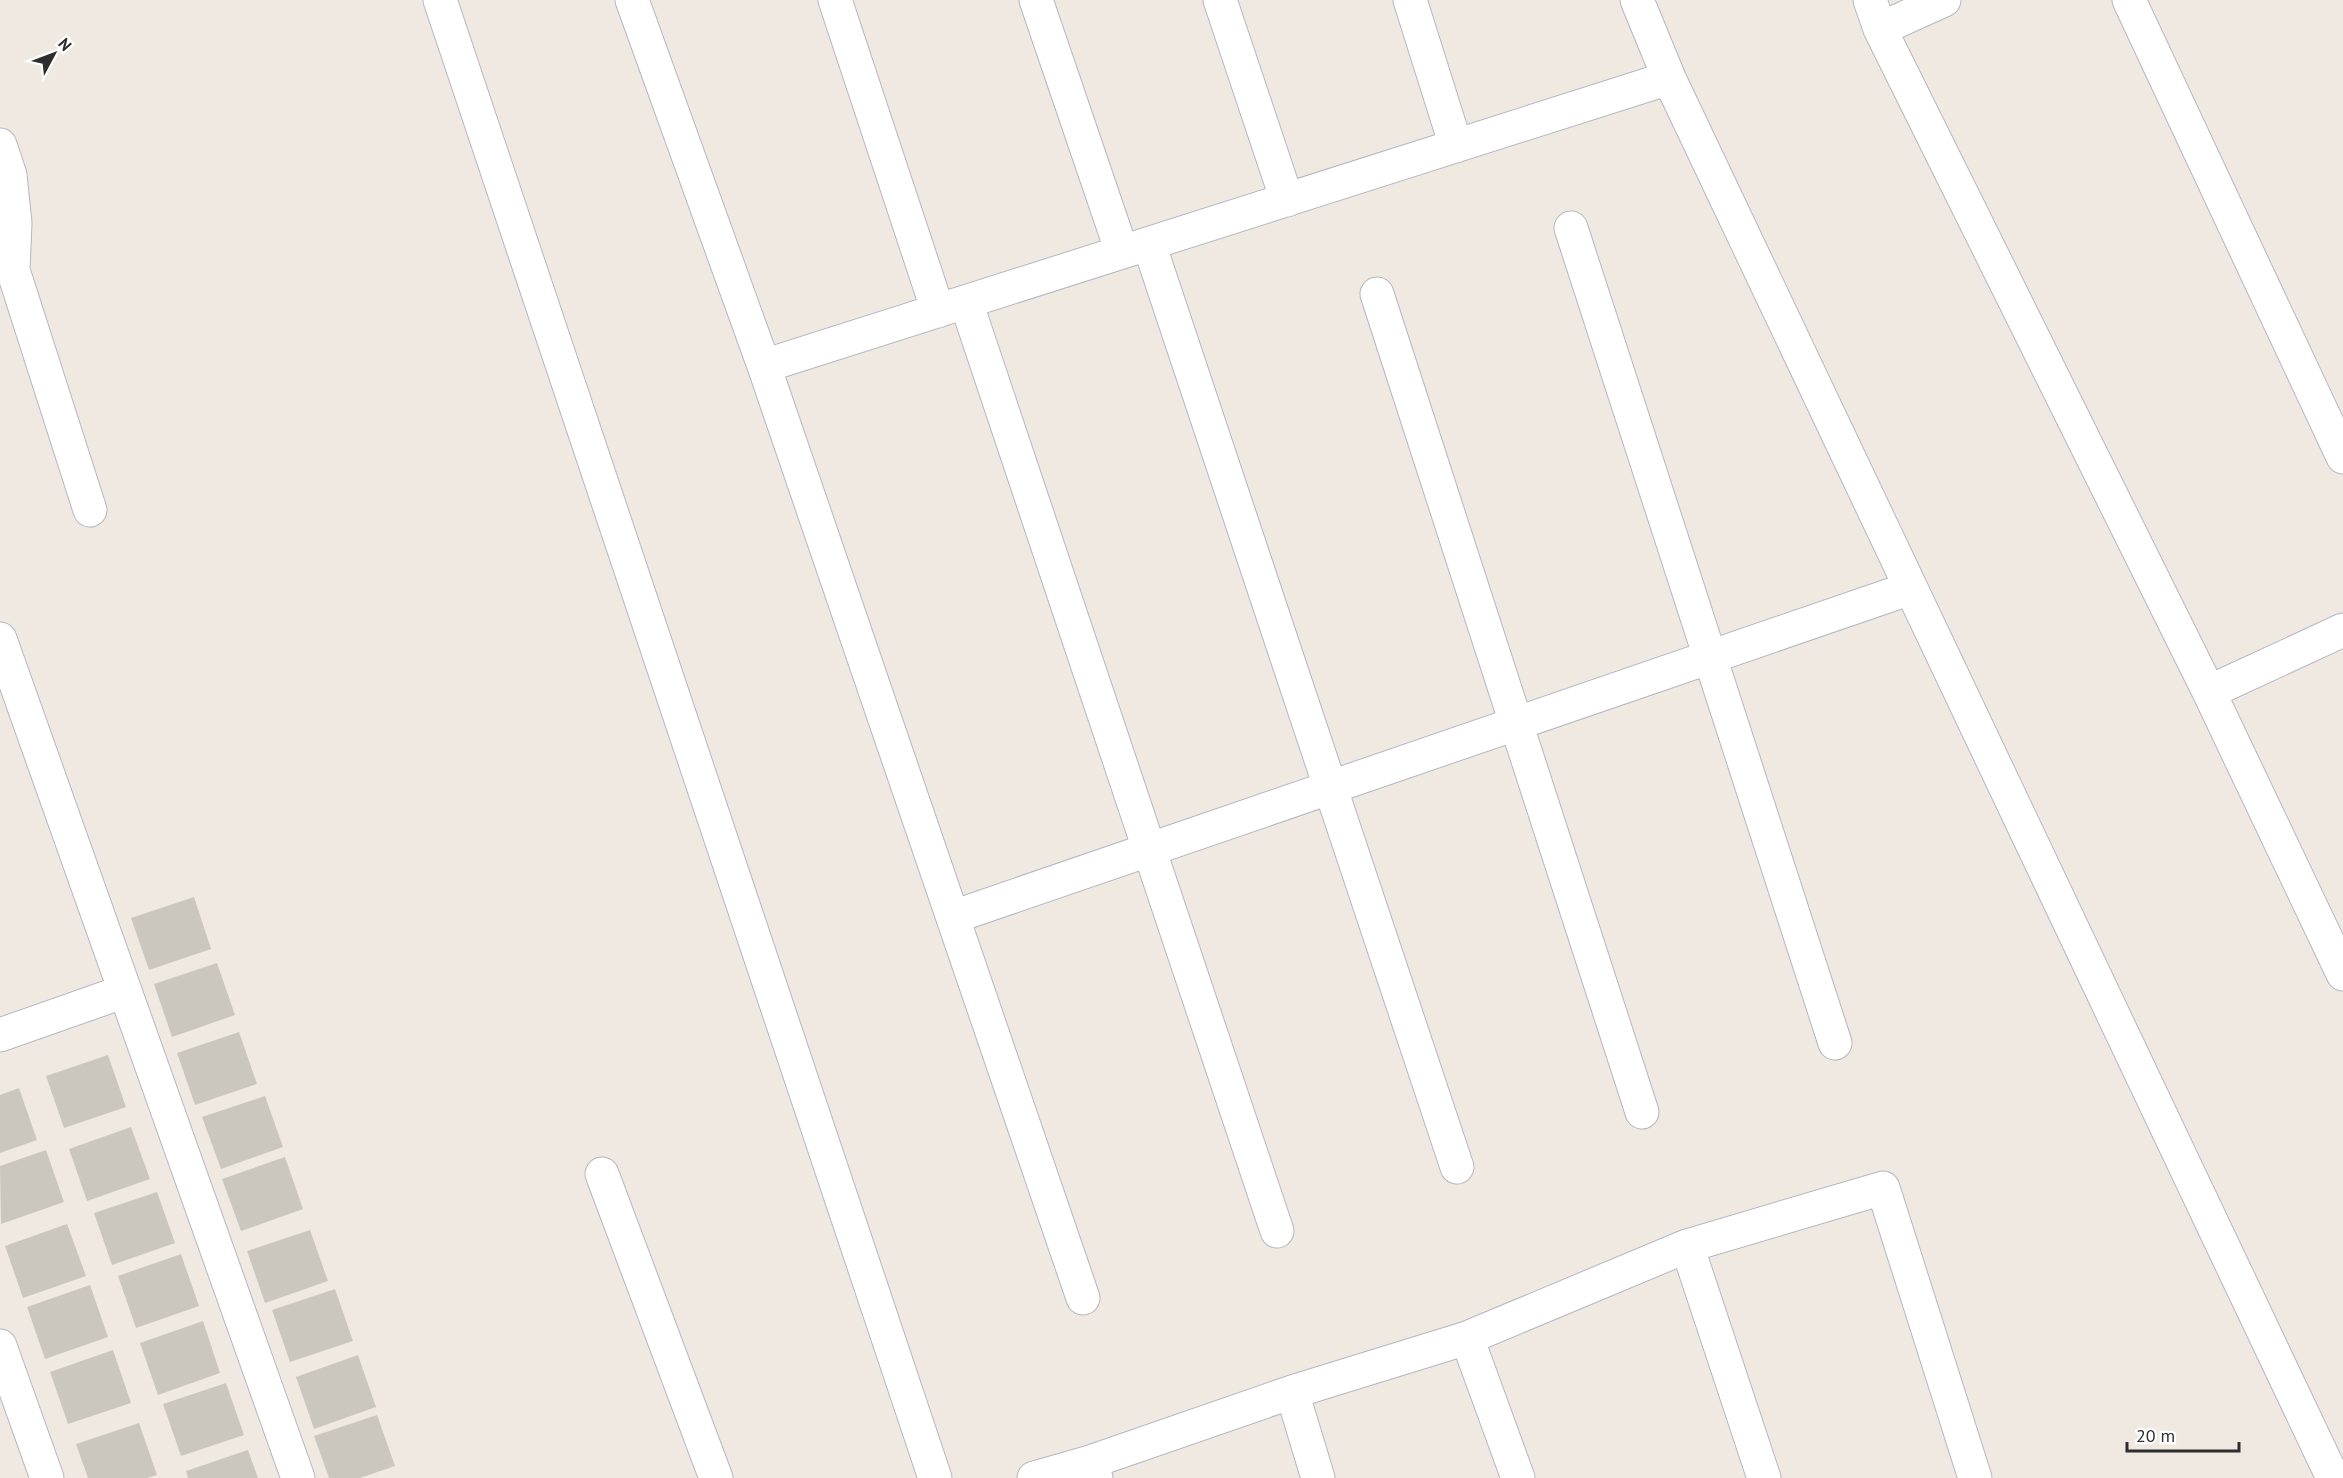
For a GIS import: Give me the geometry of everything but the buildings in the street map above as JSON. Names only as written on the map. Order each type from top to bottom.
[{"type":"street","points":[[440,0],[935,1478]]},
{"type":"street","points":[[632,0],[764,366],[1083,1298]]},
{"type":"street","points":[[835,0],[952,306],[1150,850],[1278,1231]]},
{"type":"street","points":[[1036,0],[1135,248],[1330,787],[1457,1167]]},
{"type":"street","points":[[1220,0],[1287,200]]},
{"type":"street","points":[[1410,0],[1456,146]]},
{"type":"street","points":[[1637,0],[1669,78],[2333,1478]]},
{"type":"street","points":[[1944,0],[1875,14],[2209,692],[2343,974]]},
{"type":"street","points":[[2129,0],[2343,457]]},
{"type":"street","points":[[764,366],[1669,78]]},
{"type":"street","points":[[0,145],[10,175],[15,223],[13,270],[90,510]]},
{"type":"street","points":[[1571,228],[1835,1043]]},
{"type":"street","points":[[1377,294],[1642,1112]]},
{"type":"street","points":[[953,917],[1911,588]]},
{"type":"street","points":[[2209,692],[2343,630]]},
{"type":"street","points":[[0,639],[298,1478]]},
{"type":"street","points":[[0,1035],[125,991]]},
{"type":"street","points":[[602,1174],[716,1478]]},
{"type":"street","points":[[1034,1478],[1093,1470],[1293,1392],[1467,1338],[1687,1246],[1883,1188],[1975,1478]]},
{"type":"street","points":[[1687,1246],[1764,1478]]},
{"type":"street","points":[[1467,1338],[1518,1478]]},
{"type":"street","points":[[0,1346],[47,1478]]},
{"type":"street","points":[[1293,1392],[1318,1478]]}]
